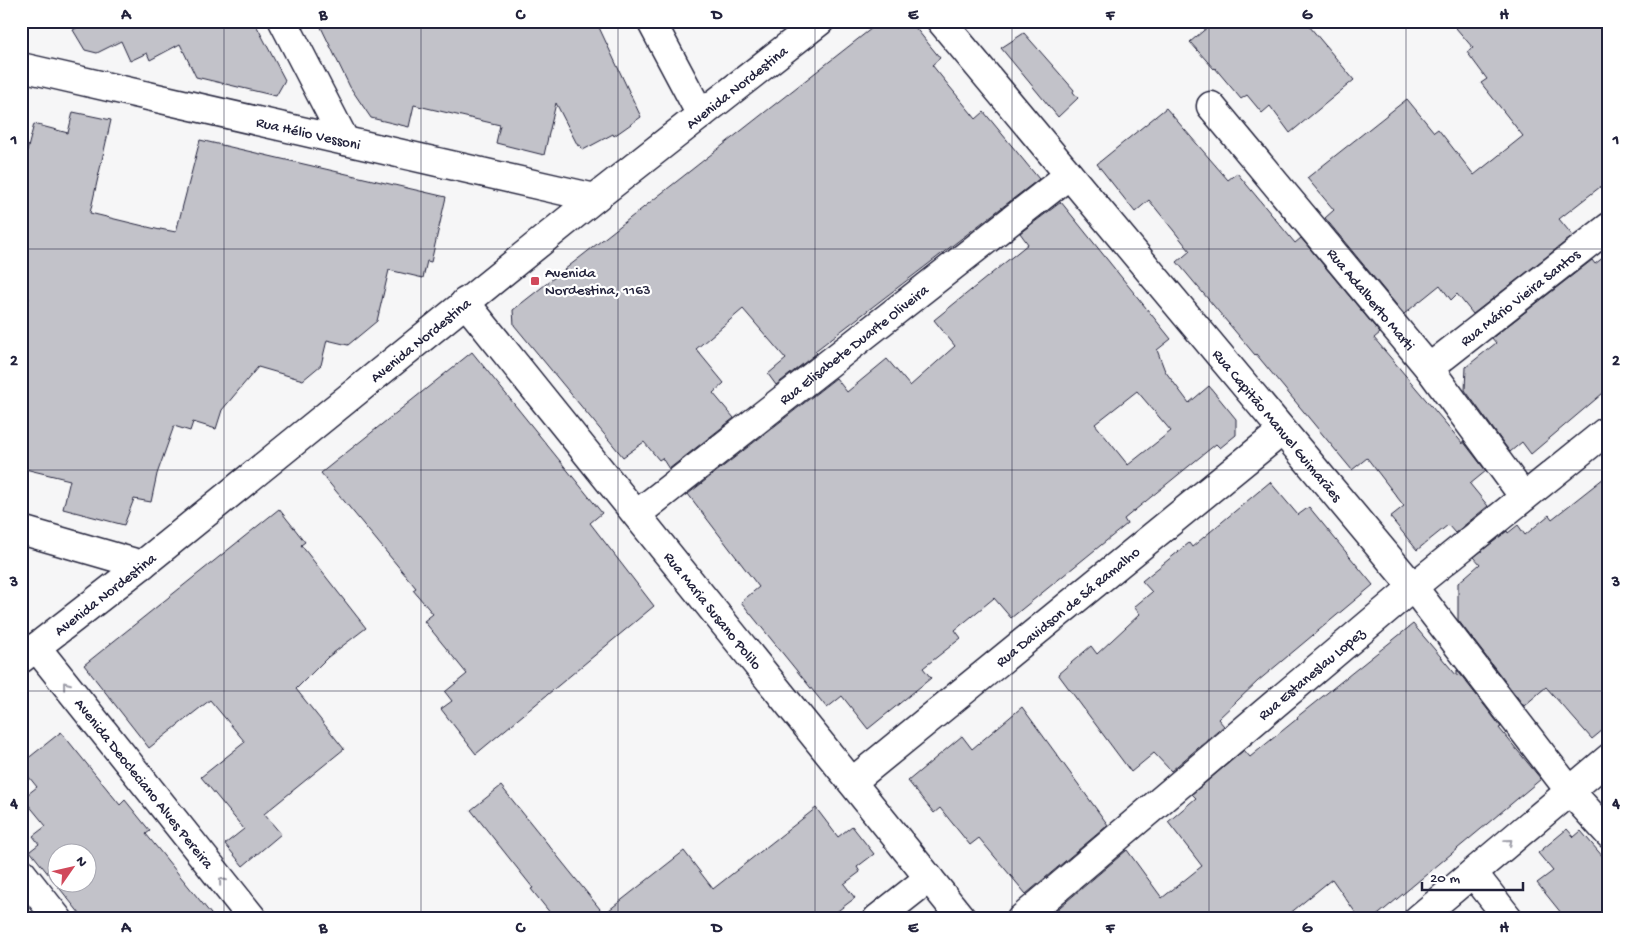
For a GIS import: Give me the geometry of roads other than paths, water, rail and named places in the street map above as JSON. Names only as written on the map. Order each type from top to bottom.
[{"type":"street","points":[[283,21],[345,142]]},
{"type":"street","points":[[651,21],[701,115]]},
{"type":"street","name":"Avenida Nordestina","points":[[28,653],[142,565],[465,302],[820,21]]},
{"type":"street","name":"Rua Capitão Manuel Guimarães","points":[[941,21],[1413,587],[1569,790],[1609,834]]},
{"type":"street","name":"Rua Hélio Vessoni","points":[[21,67],[595,198]]},
{"type":"street","name":"Rua Adalberto Marti","points":[[1211,106],[1429,368],[1524,497]]},
{"type":"street","name":"Rua Elisabete Duarte Oliveira","points":[[637,514],[1068,175]]},
{"type":"street","name":"Rua Mário Vieira Santos","points":[[1429,368],[1609,226]]},
{"type":"street","name":"Rua Maria Susano Polilo","points":[[465,302],[962,919]]},
{"type":"street","name":"Rua Davidson de Sá Ramalho","points":[[852,782],[1282,431]]},
{"type":"street","name":"Rua Estaneslau Lopez","points":[[1021,919],[1413,587],[1605,432]]},
{"type":"street","points":[[21,530],[142,565]]},
{"type":"street","name":"Avenida Deocleciano Alves Pereira","points":[[28,653],[253,919]]},
{"type":"street","points":[[1418,919],[1609,758]]},
{"type":"street","points":[[1473,873],[1510,919]]},
{"type":"street","points":[[22,877],[58,919]]},
{"type":"street","points":[[877,919],[929,878]]},
{"type":"place","name":"Avenida Nordestina, 1163","points":[[535,281]]}]
